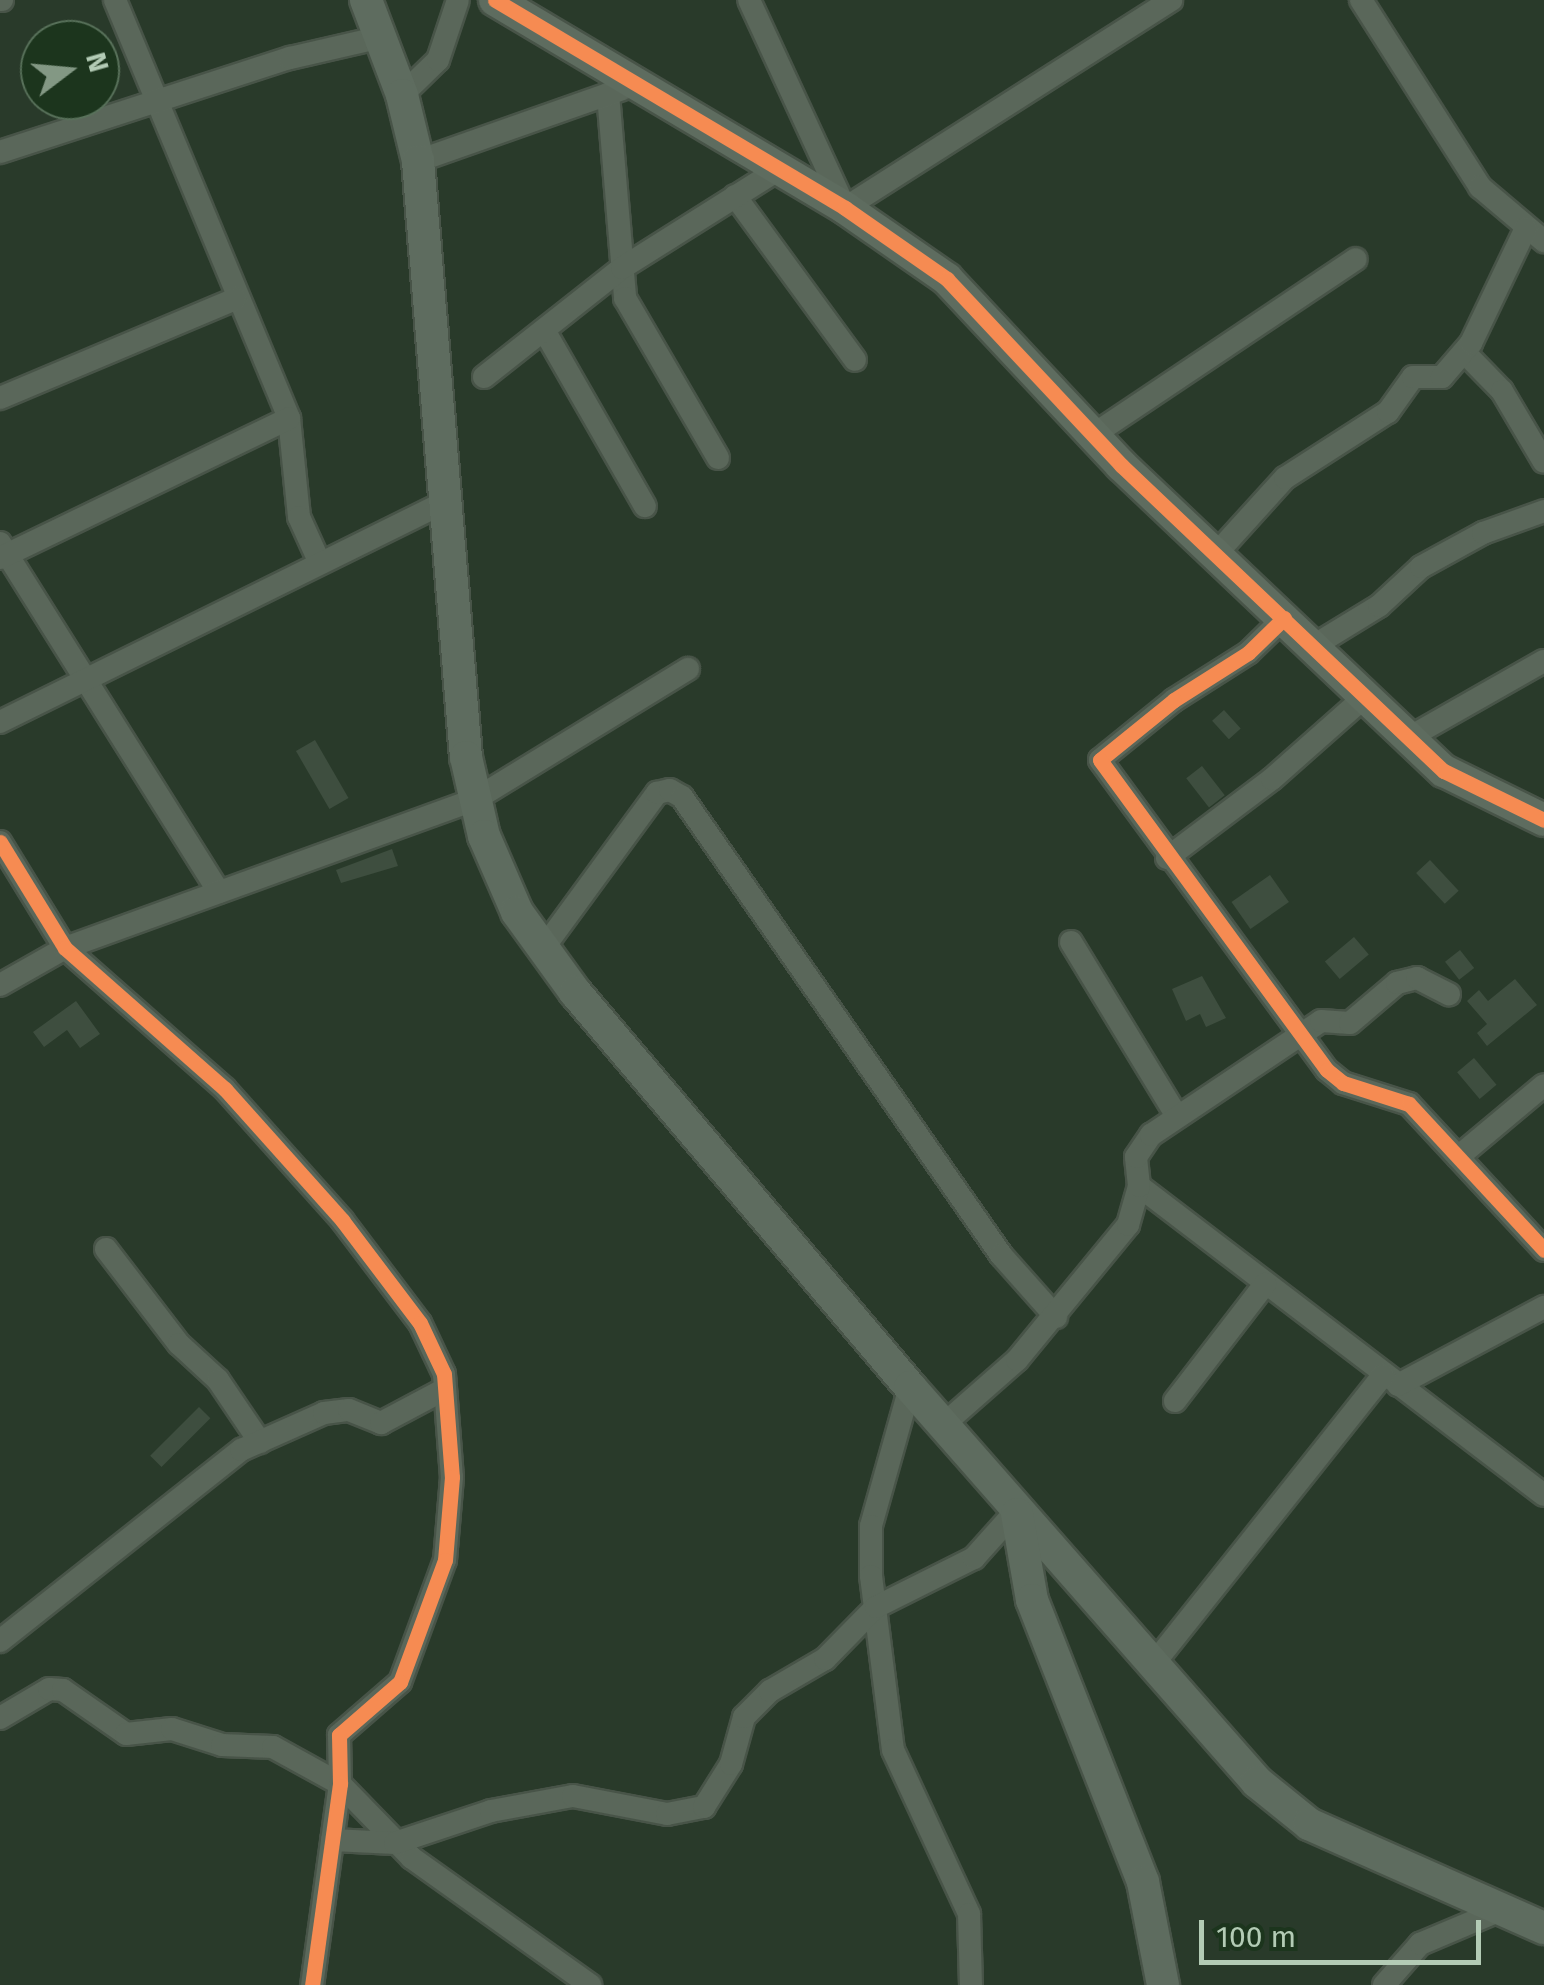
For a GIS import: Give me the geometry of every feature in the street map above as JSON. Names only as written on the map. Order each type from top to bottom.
[{"type":"main road","points":[[366,0],[402,95],[418,161],[456,679],[474,800],[498,874],[542,950],[1150,1667],[1257,1782],[1309,1824],[1496,1912],[1544,1928]]},
{"type":"main road","points":[[496,0],[622,89],[779,169],[845,208],[947,278],[1093,435],[1444,770],[1544,820]]},
{"type":"main road","points":[[1016,1511],[1032,1600],[1143,1882],[1163,1985]]},
{"type":"street","points":[[115,0],[235,299],[289,418],[299,517],[320,561]]},
{"type":"street","points":[[402,95],[438,60],[458,0]]},
{"type":"street","points":[[758,3],[845,208],[1171,0]]},
{"type":"street","points":[[1216,554],[1285,478],[1388,412],[1413,377],[1442,378],[1464,352],[1535,234],[1480,187],[1361,0]]},
{"type":"street","points":[[0,152],[290,58],[382,37]]},
{"type":"street","points":[[418,161],[622,89],[625,298],[718,458]]},
{"type":"street","points":[[484,377],[622,268],[779,169]]},
{"type":"street","points":[[735,196],[855,360]]},
{"type":"street","points":[[1093,435],[1356,259]]},
{"type":"street","points":[[0,398],[235,299]]},
{"type":"street","points":[[544,330],[645,506]]},
{"type":"street","points":[[1464,352],[1502,391],[1544,462]]},
{"type":"street","points":[[219,892],[2,552],[289,418]]},
{"type":"street","points":[[0,722],[444,503]]},
{"type":"street","points":[[1316,646],[1379,606],[1421,568],[1484,533],[1544,511]]},
{"type":"street","points":[[1284,618],[1248,653],[1174,700],[1100,760],[1167,858],[1344,1083],[1408,1104],[1544,1250]]},
{"type":"street","points":[[1410,737],[1544,661]]},
{"type":"street","points":[[0,985],[65,948],[474,800],[688,669]]},
{"type":"street","points":[[1167,858],[1272,779],[1366,695]]},
{"type":"street","points":[[542,950],[657,793],[682,797],[1001,1255],[1056,1317]]},
{"type":"street","points":[[0,842],[65,948],[225,1089],[320,1194],[420,1322],[445,1389],[452,1477],[445,1560],[400,1682],[339,1735],[340,1784],[312,1985]]},
{"type":"street","points":[[1072,942],[1177,1116]]},
{"type":"street","points":[[943,1426],[1056,1317],[1128,1225],[1139,1186],[1136,1157],[1151,1135],[1321,1021],[1350,1023],[1397,983],[1417,978],[1450,994]]},
{"type":"street","points":[[1458,1157],[1544,1085]]},
{"type":"street","points":[[1139,1186],[1544,1495]]},
{"type":"street","points":[[106,1249],[179,1344],[218,1380],[260,1442]]},
{"type":"street","points":[[1176,1402],[1265,1284]]},
{"type":"street","points":[[1150,1667],[1391,1380],[1544,1307]]},
{"type":"street","points":[[910,1387],[871,1526],[876,1607],[892,1750],[968,1914],[970,1985]]},
{"type":"street","points":[[0,1641],[241,1450],[324,1413],[350,1410],[381,1423],[445,1389]]},
{"type":"street","points":[[332,1840],[394,1844],[491,1811],[572,1796],[667,1814],[704,1808],[730,1764],[744,1717],[770,1691],[825,1659],[876,1607],[936,1583],[974,1558],[1016,1511]]},
{"type":"street","points":[[0,1718],[49,1688],[62,1690],[126,1734],[172,1729],[222,1745],[273,1747],[340,1784],[394,1844],[590,1985]]},
{"type":"street","points":[[1384,1985],[1420,1944],[1496,1912]]},
{"type":"building","points":[[1224,710],[1241,729],[1229,739],[1212,721]]},
{"type":"building","points":[[315,740],[348,798],[329,809],[296,751]]},
{"type":"building","points":[[1202,766],[1225,795],[1209,807],[1186,778]]},
{"type":"building","points":[[392,849],[398,866],[341,883],[336,870]]},
{"type":"building","points":[[1430,860],[1459,891],[1445,904],[1416,873]]},
{"type":"building","points":[[1270,875],[1289,902],[1250,929],[1231,902]]},
{"type":"building","points":[[1354,937],[1369,955],[1340,979],[1325,961]]},
{"type":"building","points":[[1460,950],[1474,968],[1459,980],[1445,962]]},
{"type":"building","points":[[1202,976],[1226,1018],[1206,1027],[1200,1014],[1186,1021],[1172,989]]},
{"type":"building","points":[[1515,979],[1537,1005],[1487,1046],[1477,1033],[1487,1024],[1467,1001],[1479,990],[1488,1001]]},
{"type":"building","points":[[76,1001],[100,1034],[80,1048],[67,1030],[44,1047],[33,1032]]},
{"type":"building","points":[[1474,1058],[1496,1085],[1480,1099],[1457,1072]]},
{"type":"building","points":[[199,1407],[210,1418],[162,1467],[150,1456]]},
{"type":"cycle path","points":[[495,0],[845,208],[947,279],[1121,465],[1444,771],[1544,820]]},
{"type":"cycle path","points":[[1284,618],[1248,653],[1174,700],[1100,760],[1327,1070],[1343,1083],[1409,1104],[1544,1250]]},
{"type":"cycle path","points":[[0,842],[65,948],[225,1089],[342,1220],[420,1323],[444,1374],[452,1477],[445,1560],[400,1682],[339,1735],[340,1784],[312,1985]]}]
